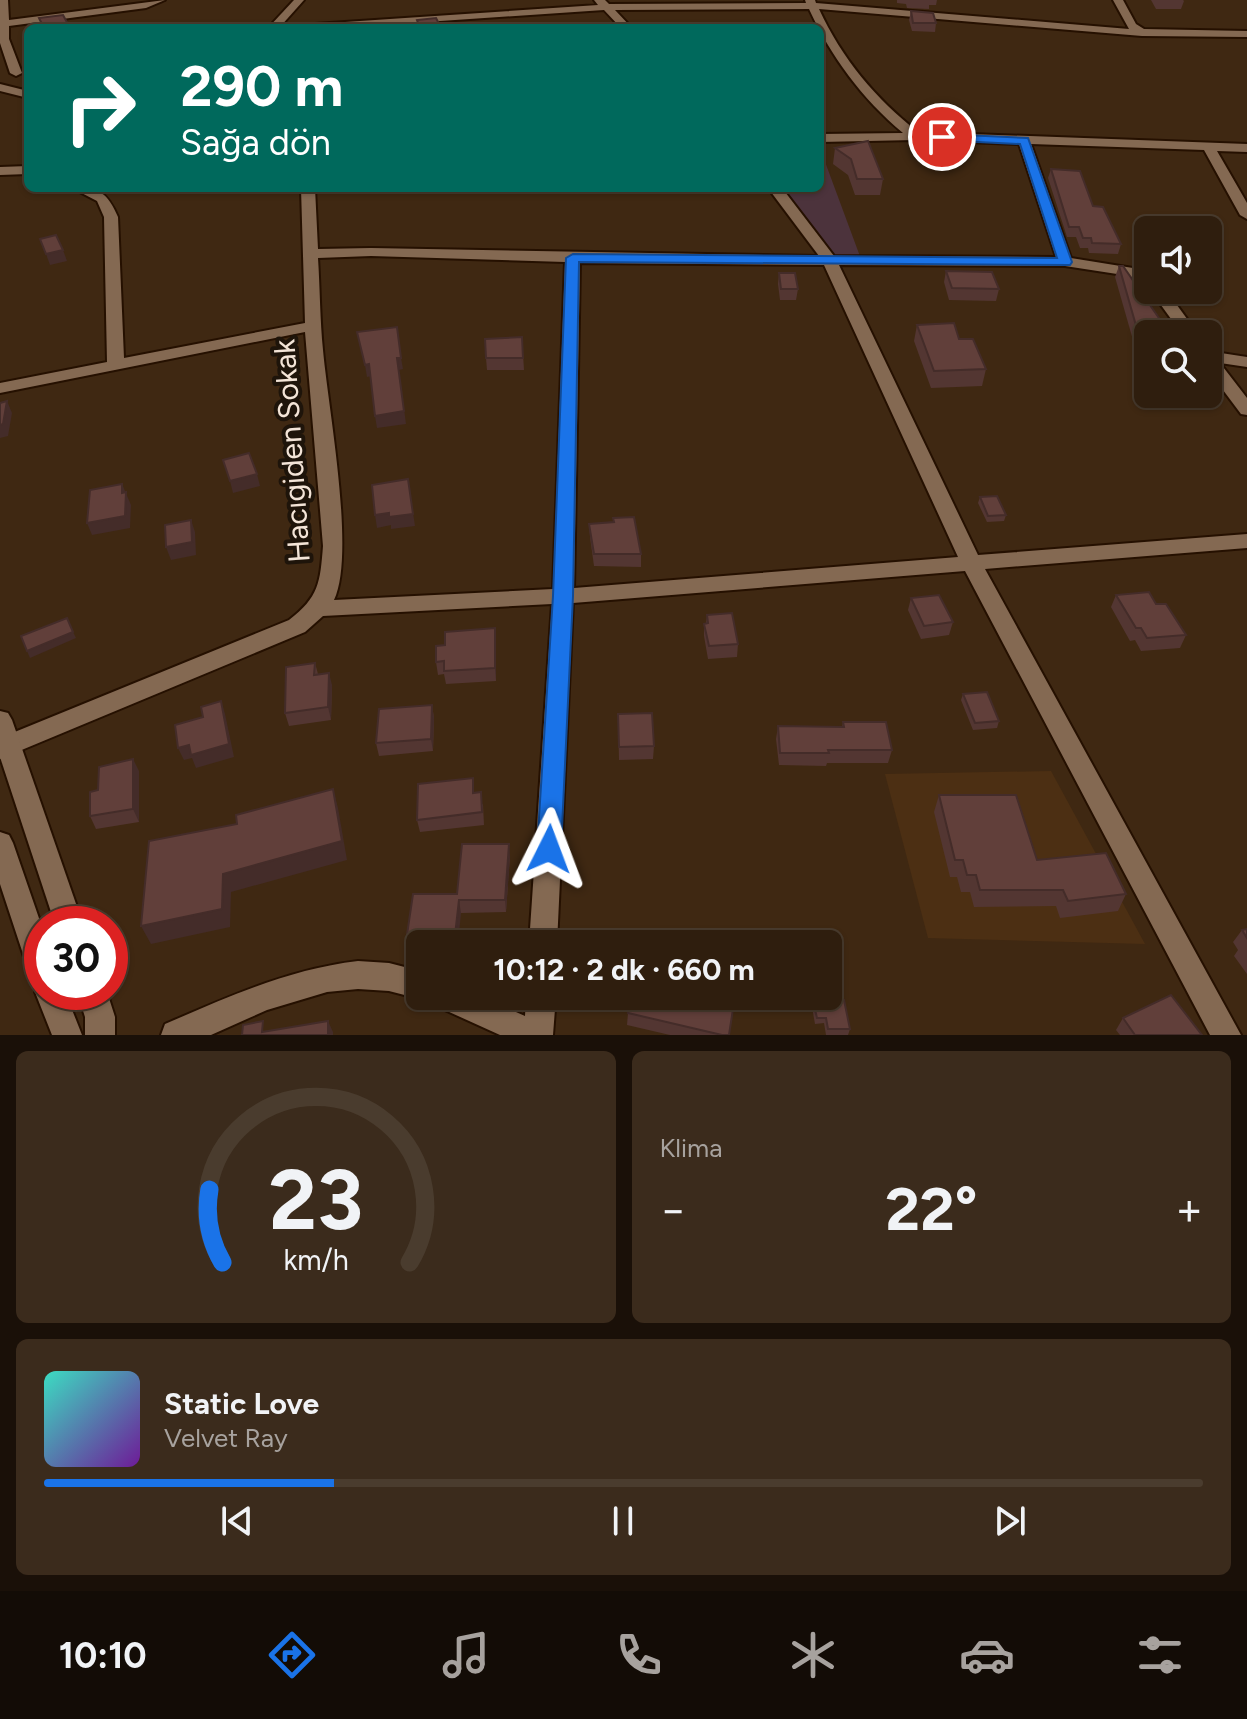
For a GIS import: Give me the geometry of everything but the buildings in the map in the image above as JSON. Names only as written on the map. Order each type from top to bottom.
[{"type":"street","points":[[0,75],[22,72],[4,39],[3,0]]},
{"type":"street","points":[[4,24],[146,5],[160,0]]},
{"type":"street","points":[[277,24],[299,0]]},
{"type":"street","points":[[1118,0],[1132,26],[1142,33]]},
{"type":"street","points":[[351,24],[601,2],[812,3],[1142,33],[1247,34]]},
{"type":"street","points":[[601,2],[623,24]]},
{"type":"street","points":[[812,3],[823,24]]},
{"type":"street","points":[[454,16],[457,24]]},
{"type":"street","points":[[824,26],[842,61],[892,119],[915,136]]},
{"type":"street","points":[[0,87],[24,94]]},
{"type":"street","points":[[824,138],[915,136],[1247,148]]},
{"type":"street","points":[[1024,141],[1065,262]]},
{"type":"street","points":[[1209,147],[1247,215]]},
{"type":"street","points":[[0,171],[24,170]]},
{"type":"street","points":[[88,192],[103,199],[111,217],[116,363]]},
{"type":"street","name":"Hacıgiden Sokak","points":[[308,192],[313,326],[333,546],[330,577],[322,608]]},
{"type":"street","points":[[778,192],[829,259],[970,561],[1226,1035]]},
{"type":"street","points":[[311,254],[371,252],[573,258],[1065,262],[1134,272]]},
{"type":"street","points":[[544,930],[563,596],[573,258]]},
{"type":"street","points":[[0,388],[313,326]]},
{"type":"street","points":[[1222,359],[1247,362]]},
{"type":"street","points":[[1222,376],[1247,410]]},
{"type":"street","points":[[5,747],[297,626],[322,608],[563,596],[1247,541]]},
{"type":"street","points":[[0,720],[5,747],[62,906]]},
{"type":"street","points":[[0,843],[24,915]]},
{"type":"street","points":[[176,1035],[269,996],[350,973],[406,979]]},
{"type":"street","points":[[57,1010],[67,1035]]},
{"type":"street","points":[[98,1010],[100,1035]]},
{"type":"street","points":[[478,1010],[536,1035],[539,1010]]},
{"type":"shaded area","points":[[824,159],[861,259],[829,255],[784,192],[824,192]]},
{"type":"shaded area","points":[[1051,771],[1145,944],[928,938],[885,774]]},
{"type":"route","points":[[549,849],[563,596],[573,258],[1065,262],[1024,141],[942,137]]}]
